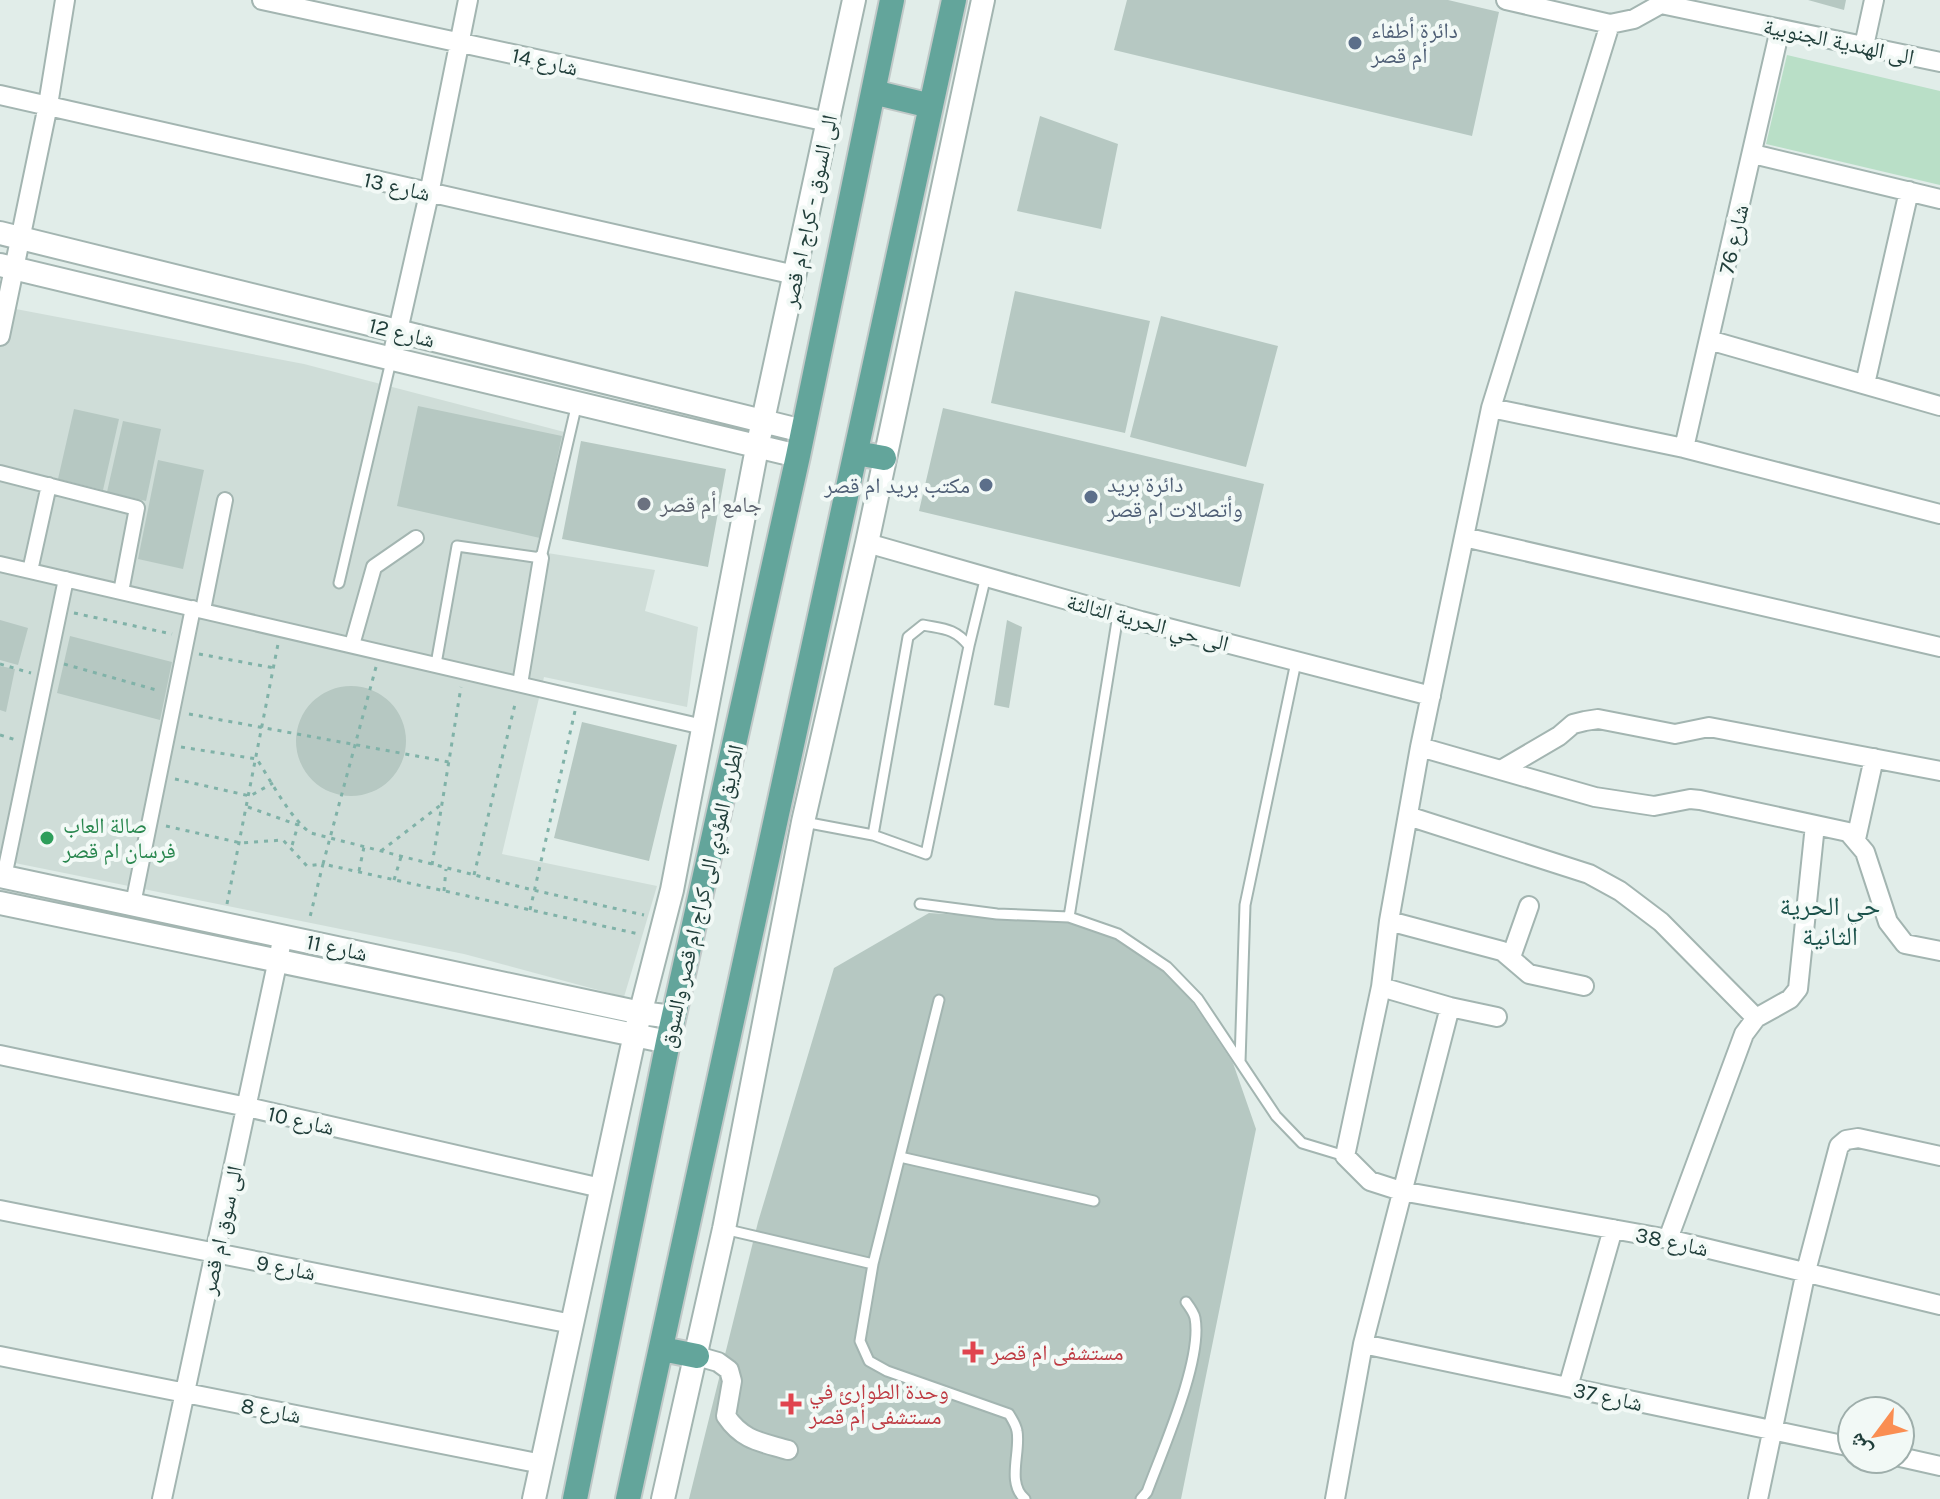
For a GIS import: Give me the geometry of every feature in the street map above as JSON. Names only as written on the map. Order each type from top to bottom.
[{"type":"main road","name":"الطريق المؤدي الى كراج ام قصر والسوق","points":[[575,1499],[673,1017],[798,456],[892,0]]},
{"type":"main road","points":[[628,1499],[954,0]]},
{"type":"main road","points":[[873,92],[931,106]]},
{"type":"main road","points":[[856,453],[884,458]]},
{"type":"main road","points":[[662,1349],[697,1356]]},
{"type":"street","points":[[0,336],[11,235],[48,105],[65,0]]},
{"type":"street","name":"شارع 14","points":[[262,0],[828,122]]},
{"type":"street","points":[[392,357],[468,0]]},
{"type":"street","name":"الى السوق - كراج ام قصر","points":[[534,1499],[638,1023],[672,890],[757,448],[854,0]]},
{"type":"street","points":[[663,1499],[724,1229],[803,822],[867,543],[983,0]]},
{"type":"street","points":[[1345,1156],[1381,987],[1389,921],[1420,747],[1491,408],[1610,24],[1506,0]]},
{"type":"street","points":[[1864,46],[1874,0]]},
{"type":"street","name":"الى الهندية الجنوبية","points":[[1610,24],[1634,19],[1661,2],[1940,62]]},
{"type":"street","name":"شارع 76","points":[[1684,448],[1780,29]]},
{"type":"street","name":"شارع 13","points":[[0,95],[795,275]]},
{"type":"street","points":[[1753,154],[1940,199]]},
{"type":"street","points":[[1865,384],[1909,191]]},
{"type":"street","name":"شارع 12","points":[[11,235],[803,431]]},
{"type":"street","name":"شارع 12","points":[[8,266],[798,456]]},
{"type":"street","points":[[1709,340],[1940,406]]},
{"type":"street","points":[[1491,408],[1684,448],[1940,514]]},
{"type":"street","points":[[0,473],[137,508],[121,592]]},
{"type":"street","points":[[30,571],[49,485]]},
{"type":"street","points":[[133,904],[186,644],[198,609],[225,500]]},
{"type":"street","points":[[1464,537],[1940,647]]},
{"type":"street","points":[[352,645],[374,567],[416,538]]},
{"type":"street","name":"الى حي الحرية الثالثة","points":[[867,543],[1118,615],[1431,696]]},
{"type":"street","points":[[520,684],[541,558]]},
{"type":"street","points":[[0,564],[703,727]]},
{"type":"street","points":[[2,876],[66,579]]},
{"type":"street","points":[[1501,770],[1559,736],[1573,724],[1598,719],[1675,734],[1709,727],[1940,771]]},
{"type":"street","points":[[1420,747],[1595,797],[1654,806],[1700,800],[1848,832],[1865,852],[1888,922],[1905,944],[1940,951]]},
{"type":"street","points":[[1856,839],[1874,758]]},
{"type":"street","points":[[1408,816],[1589,874],[1620,891],[1661,922],[1756,1018]]},
{"type":"street","points":[[1668,1239],[1744,1034],[1756,1018],[1790,999],[1798,989],[1815,825]]},
{"type":"street","name":"شارع 11","points":[[2,876],[294,938],[638,1023],[668,1042]]},
{"type":"street","name":"شارع 11","points":[[0,903],[279,961],[638,1023],[673,1017]]},
{"type":"street","points":[[1511,957],[1529,906]]},
{"type":"street","points":[[1389,921],[1502,951],[1529,974],[1584,986]]},
{"type":"street","name":"الى سوق ام قصر","points":[[162,1499],[279,961],[294,938]]},
{"type":"street","points":[[1381,987],[1497,1017]]},
{"type":"street","points":[[1335,1499],[1363,1344],[1450,1007]]},
{"type":"street","name":"شارع 10","points":[[0,1055],[247,1107],[601,1188]]},
{"type":"street","points":[[1758,1499],[1806,1271],[1839,1146],[1846,1140],[1858,1138],[1940,1156]]},
{"type":"street","name":"شارع 38","points":[[1345,1156],[1370,1181],[1401,1191],[1668,1239],[1940,1305]]},
{"type":"street","name":"شارع 9","points":[[0,1210],[572,1324]]},
{"type":"street","points":[[1568,1387],[1613,1229]]},
{"type":"street","name":"شارع 37","points":[[1363,1344],[1836,1444]]},
{"type":"street","name":"شارع 8","points":[[0,1356],[542,1464]]},
{"type":"street","points":[[697,1356],[718,1362],[729,1370],[732,1381],[726,1416],[735,1429],[745,1437],[788,1450]]},
{"type":"street","points":[[1916,1461],[1940,1466]]},
{"type":"lane","points":[[339,583],[392,357]]},
{"type":"lane","points":[[436,664],[457,546],[541,558],[577,403]]},
{"type":"lane","points":[[803,822],[873,835],[926,854],[986,576]]},
{"type":"lane","points":[[1069,917],[1118,615]]},
{"type":"lane","points":[[873,835],[908,637],[923,625],[960,635],[969,646]]},
{"type":"lane","points":[[1240,1062],[1245,905],[1296,662]]},
{"type":"lane","points":[[920,904],[997,914],[1069,917],[1118,934],[1167,967],[1198,999],[1276,1116],[1302,1143],[1345,1156]]},
{"type":"lane","points":[[939,1000],[873,1264],[860,1341],[869,1361],[887,1371],[1009,1414],[1018,1433],[1015,1478],[1019,1494],[1025,1499]]},
{"type":"lane","points":[[900,1157],[1094,1201]]},
{"type":"lane","points":[[724,1229],[873,1264]]},
{"type":"lane","points":[[1141,1499],[1147,1492],[1182,1399],[1193,1350],[1195,1318],[1186,1302]]},
{"type":"path","points":[[60,610],[274,668]]},
{"type":"path","points":[[223,923],[281,628]]},
{"type":"path","points":[[294,938],[323,864],[380,652]]},
{"type":"path","points":[[49,660],[262,729],[449,762]]},
{"type":"path","points":[[0,664],[46,677]]},
{"type":"path","points":[[432,865],[464,671]]},
{"type":"path","points":[[474,875],[520,684]]},
{"type":"path","points":[[530,910],[579,697]]},
{"type":"path","points":[[166,744],[257,759],[298,825],[291,849]]},
{"type":"path","points":[[159,775],[250,796],[273,783]]},
{"type":"path","points":[[380,851],[442,804]]},
{"type":"path","points":[[248,807],[298,825],[311,833],[446,869],[651,917]]},
{"type":"path","points":[[150,822],[241,843],[283,840],[307,866],[323,864],[646,936]]},
{"type":"path","points":[[359,872],[364,847]]},
{"type":"path","points":[[394,880],[401,857]]},
{"type":"path","points":[[444,891],[446,869]]},
{"type":"shaded area","points":[[0,306],[304,364],[572,434],[541,552],[655,570],[645,611],[698,627],[687,707],[544,677],[502,854],[657,886],[624,997],[464,954],[0,860]]},
{"type":"green space","points":[[1787,55],[1940,91],[1940,185],[1766,144]]},
{"type":"building","name":"دائرة أطفاء أم قصر","points":[[1127,0],[1448,0],[1499,12],[1472,136],[1114,50]]},
{"type":"building","points":[[1808,0],[1846,0],[1844,10]]},
{"type":"building","points":[[1040,116],[1118,144],[1101,229],[1017,211]]},
{"type":"building","points":[[1015,291],[1150,321],[1125,433],[991,403]]},
{"type":"building","points":[[1161,316],[1278,346],[1246,467],[1130,437]]},
{"type":"building","points":[[418,406],[562,436],[540,538],[397,506]]},
{"type":"building","name":"دائرة بريد وأتصالات ام قصر","points":[[943,408],[1264,484],[1240,587],[919,511]]},
{"type":"building","points":[[74,409],[119,419],[103,490],[58,479]]},
{"type":"building","points":[[123,421],[161,429],[146,501],[107,492]]},
{"type":"building","name":"جامع أم قصر","points":[[581,441],[726,469],[708,567],[562,539]]},
{"type":"building","points":[[158,460],[204,470],[183,569],[138,559]]},
{"type":"building","points":[[0,620],[28,628],[18,665],[0,660]]},
{"type":"building","points":[[1007,620],[1022,627],[1009,708],[994,705]]},
{"type":"building","points":[[70,636],[172,662],[160,720],[57,693]]},
{"type":"building","points":[[0,666],[15,669],[6,712],[0,710]]},
{"type":"building","points":[[351,686],[372,690],[390,702],[402,720],[406,741],[402,762],[390,780],[372,792],[351,796],[330,792],[312,780],[300,762],[296,741],[300,720],[312,702],[330,690]]},
{"type":"building","points":[[582,722],[677,745],[649,861],[554,838]]},
{"type":"building","points":[[929,913],[1072,922],[1141,950],[1189,997],[1233,1063],[1256,1129],[1181,1499],[689,1499],[758,1222],[834,968]]},
{"type":"place","name":"دائرة أطفاء أم قصر","points":[[1355,43]]},
{"type":"place","name":"مكتب بريد ام قصر","points":[[986,485]]},
{"type":"place","name":"دائرة بريد وأتصالات ام قصر","points":[[1091,497]]},
{"type":"place","name":"جامع أم قصر","points":[[644,504]]},
{"type":"place","name":"صالة العاب فرسان ام قصر","points":[[47,838]]},
{"type":"place","name":"مستشفى ام قصر","points":[[973,1352]]},
{"type":"place","name":"وحدة الطوارئ في مستشفى أم قصر","points":[[791,1404]]},
{"type":"district","name":"حي الحرية الثانية","points":[[1830,921]]}]
